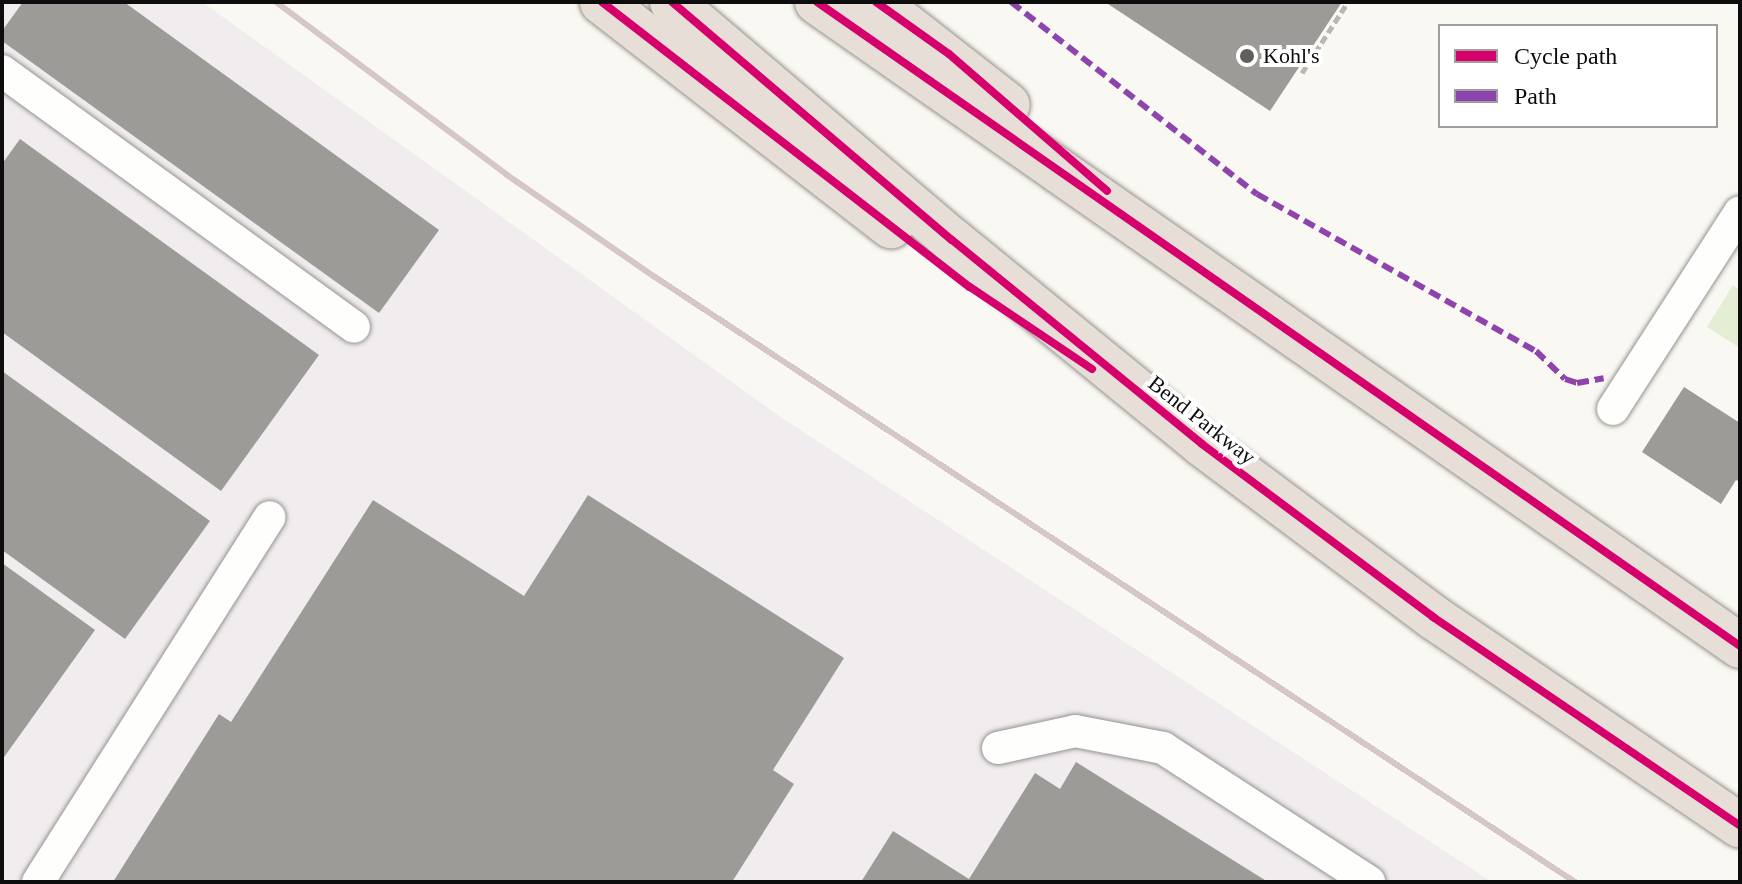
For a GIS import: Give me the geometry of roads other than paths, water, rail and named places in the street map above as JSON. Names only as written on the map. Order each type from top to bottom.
[{"type":"highway","points":[[602,2],[970,287],[1202,444]]},
{"type":"highway","name":"Bend Parkway","points":[[672,2],[952,240],[1202,444],[1433,617],[1740,826]]},
{"type":"highway","points":[[817,2],[1740,646]]},
{"type":"highway","points":[[876,2],[949,54],[1192,264]]},
{"type":"street","points":[[2,71],[354,327]]},
{"type":"street","points":[[1613,409],[1740,212]]},
{"type":"street","points":[[38,882],[270,517]]},
{"type":"street","points":[[998,748],[1075,731],[1163,748],[1369,882]]},
{"type":"railway","points":[[276,2],[507,175],[655,277],[1575,882]]},
{"type":"place","name":"Kohl's","points":[[1247,56]]}]
